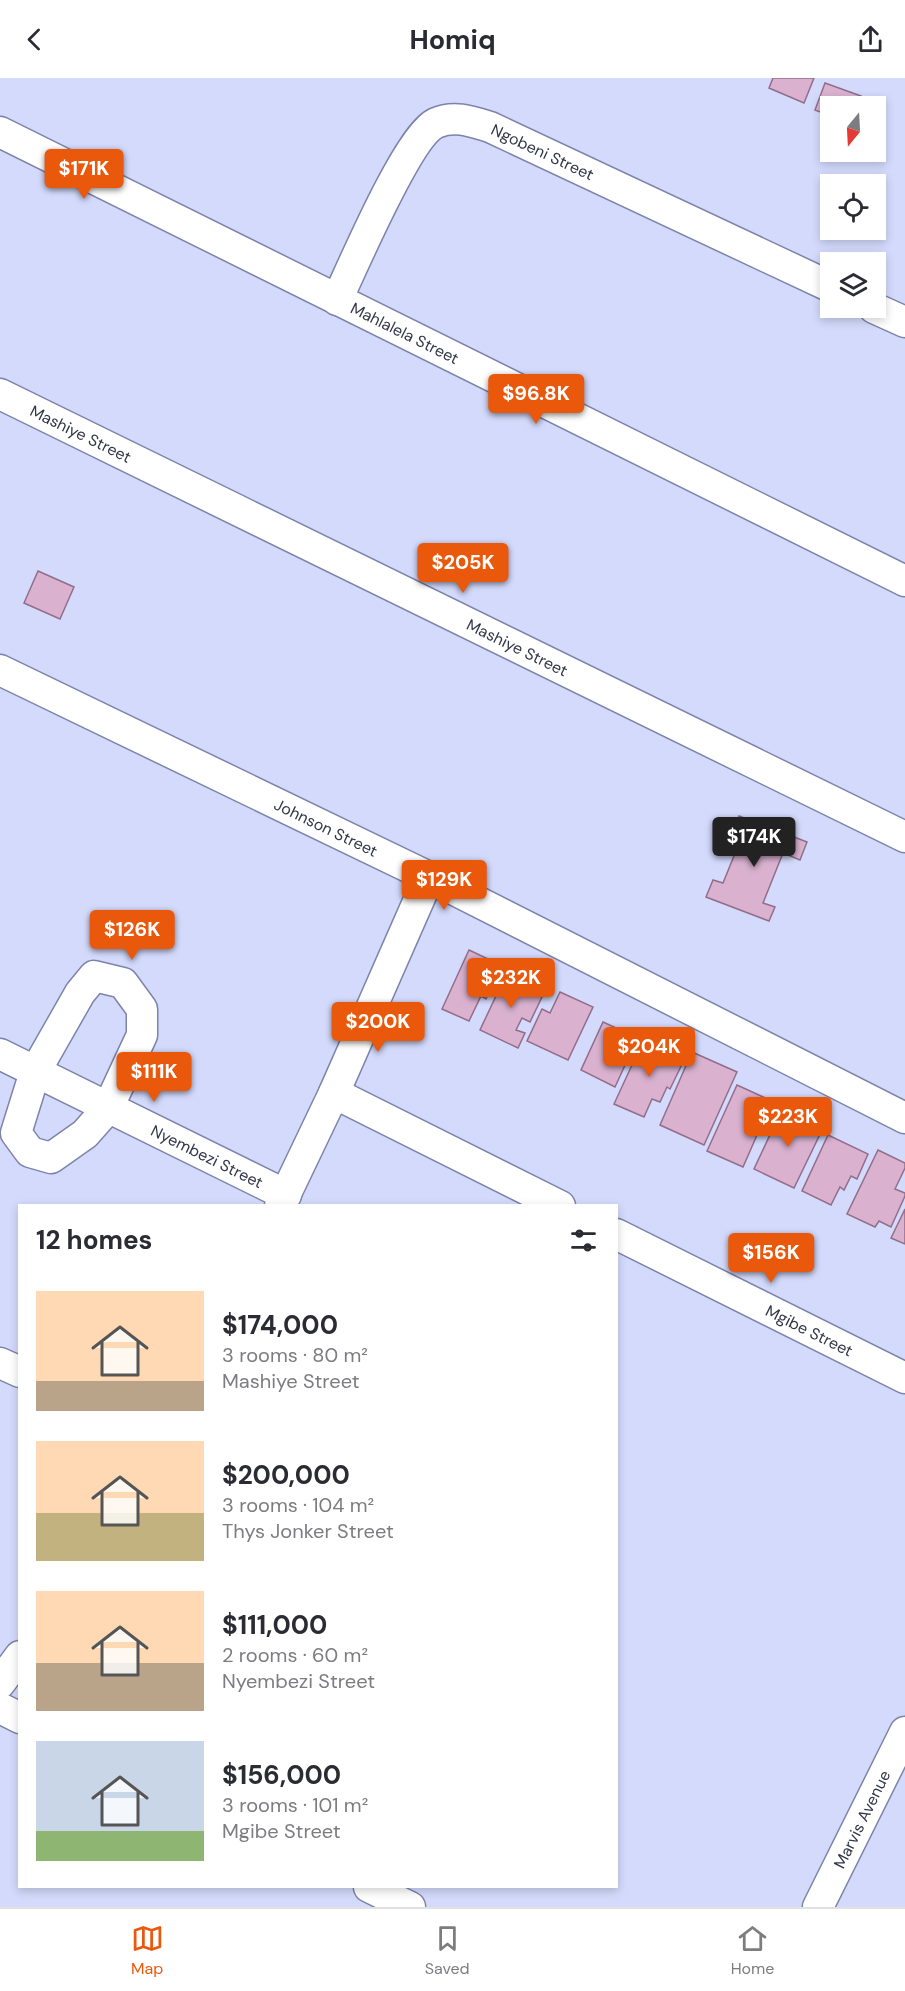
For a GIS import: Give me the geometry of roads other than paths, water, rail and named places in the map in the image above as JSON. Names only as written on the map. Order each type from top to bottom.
[{"type":"street","name":"Ngobeni Street","points":[[338,300],[401,167],[416,142],[434,124],[452,118],[490,127],[820,283]]},
{"type":"street","name":"Mahlalela Street","points":[[0,132],[905,581]]},
{"type":"street","points":[[886,314],[905,322]]},
{"type":"street","name":"Mashiye Street","points":[[0,394],[905,837]]},
{"type":"street","name":"Johnson Street","points":[[0,670],[429,877],[905,1118]]},
{"type":"street","points":[[283,1200],[334,1094],[429,877]]},
{"type":"street","points":[[94,976],[123,983],[142,1009],[142,1035],[108,1108],[85,1134],[51,1158],[30,1152],[16,1133],[35,1072],[80,993],[94,976]]},
{"type":"street","name":"Nyembezi Street","points":[[0,1054],[283,1200]]},
{"type":"street","points":[[334,1094],[556,1204]]},
{"type":"street","name":"Mgibe Street","points":[[618,1235],[905,1378]]},
{"type":"street","points":[[0,1363],[18,1371]]},
{"type":"street","points":[[0,1683],[18,1659]]},
{"type":"street","points":[[0,1708],[18,1717]]},
{"type":"street","name":"Marvis Avenue","points":[[818,1907],[905,1732]]},
{"type":"street","points":[[371,1888],[410,1907]]}]
